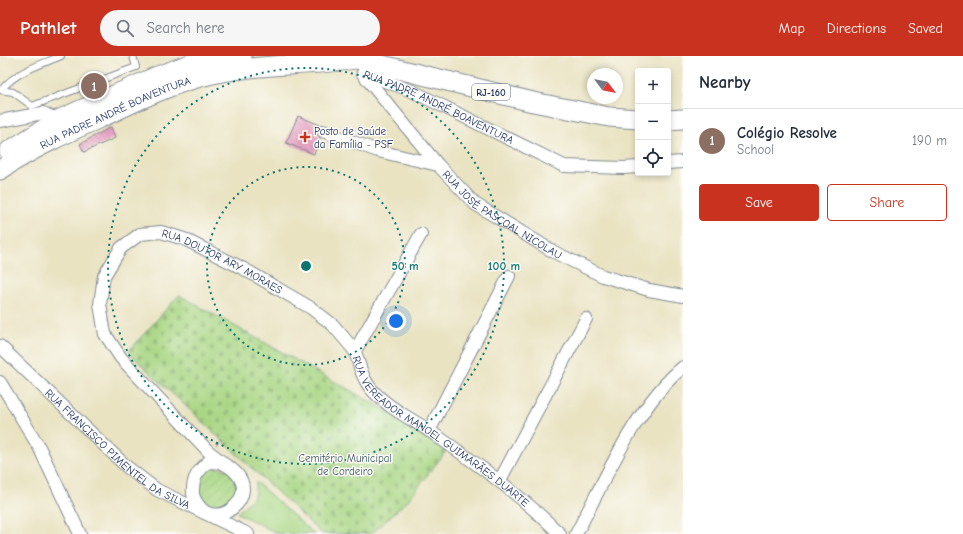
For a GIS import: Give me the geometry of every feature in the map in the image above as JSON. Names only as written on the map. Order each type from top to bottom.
[{"type":"main road","points":[[0,156],[58,120],[155,77],[190,64],[242,56]]},
{"type":"main road","name":"RJ-160","points":[[355,63],[609,117],[635,118]]},
{"type":"main road","name":"RUA PADRE ANDRÉ BOAVENTURA","points":[[0,170],[14,160],[81,126],[156,91],[205,76],[273,66],[355,63]]},
{"type":"main road","points":[[671,120],[683,119]]},
{"type":"street","name":"RUA JOSÉ PASCOAL NICOLAU","points":[[355,63],[438,165],[475,204],[554,252],[603,276],[649,290],[683,296]]},
{"type":"street","name":"RUA PADRE ANDRÉ BOAVENTURA","points":[[355,63],[564,166],[635,167]]},
{"type":"street","points":[[0,121],[44,113],[58,120]]},
{"type":"street","points":[[323,131],[378,151],[438,165]]},
{"type":"street","points":[[671,163],[683,162]]},
{"type":"street","name":"RUA DOUTOR ARY MORAES","points":[[222,462],[208,451],[121,358],[105,334],[100,304],[104,276],[121,248],[140,234],[161,232],[184,239],[244,270],[311,308],[333,325],[355,351]]},
{"type":"street","name":"RUA VEREADOR MANOEL GUIMARÃES DUARTE","points":[[421,234],[355,351],[364,377],[373,391],[393,409],[429,430],[500,480],[539,513],[560,534]]},
{"type":"street","points":[[429,430],[509,276]]},
{"type":"street","points":[[500,480],[586,319]]},
{"type":"street","name":"RUA FRANCISCO PIMENTEL DA SILVA","points":[[0,346],[127,467],[157,490],[248,534]]},
{"type":"street","points":[[576,534],[627,438],[650,403],[683,367]]},
{"type":"street","points":[[0,382],[39,448],[80,534]]},
{"type":"street","points":[[208,462],[222,462],[233,469],[241,479],[243,495],[239,504],[229,510],[218,515],[205,513],[194,499],[194,479],[198,470],[208,462]]},
{"type":"lane","points":[[62,56],[30,69],[11,79],[1,90],[18,95],[32,106],[136,67],[133,56]]},
{"type":"green space","name":"Cemitério Municipal de Cordeiro","points":[[179,295],[450,446],[408,500],[371,534],[322,534],[128,352]]},
{"type":"green space","points":[[214,467],[229,470],[239,487],[236,502],[217,512],[198,499],[200,475],[207,468]]},
{"type":"green space","points":[[256,482],[314,534],[279,534],[237,513],[254,497]]},
{"type":"building","name":"Posto de Saúde da Família - PSF","points":[[298,116],[320,125],[316,132],[320,138],[314,154],[286,143]]},
{"type":"building","points":[[111,127],[115,138],[84,152],[80,144]]},
{"type":"place","name":"Colégio Resolve","points":[[94,86]]},
{"type":"place","name":"Posto de Saúde da Família - PSF","points":[[305,137]]}]
